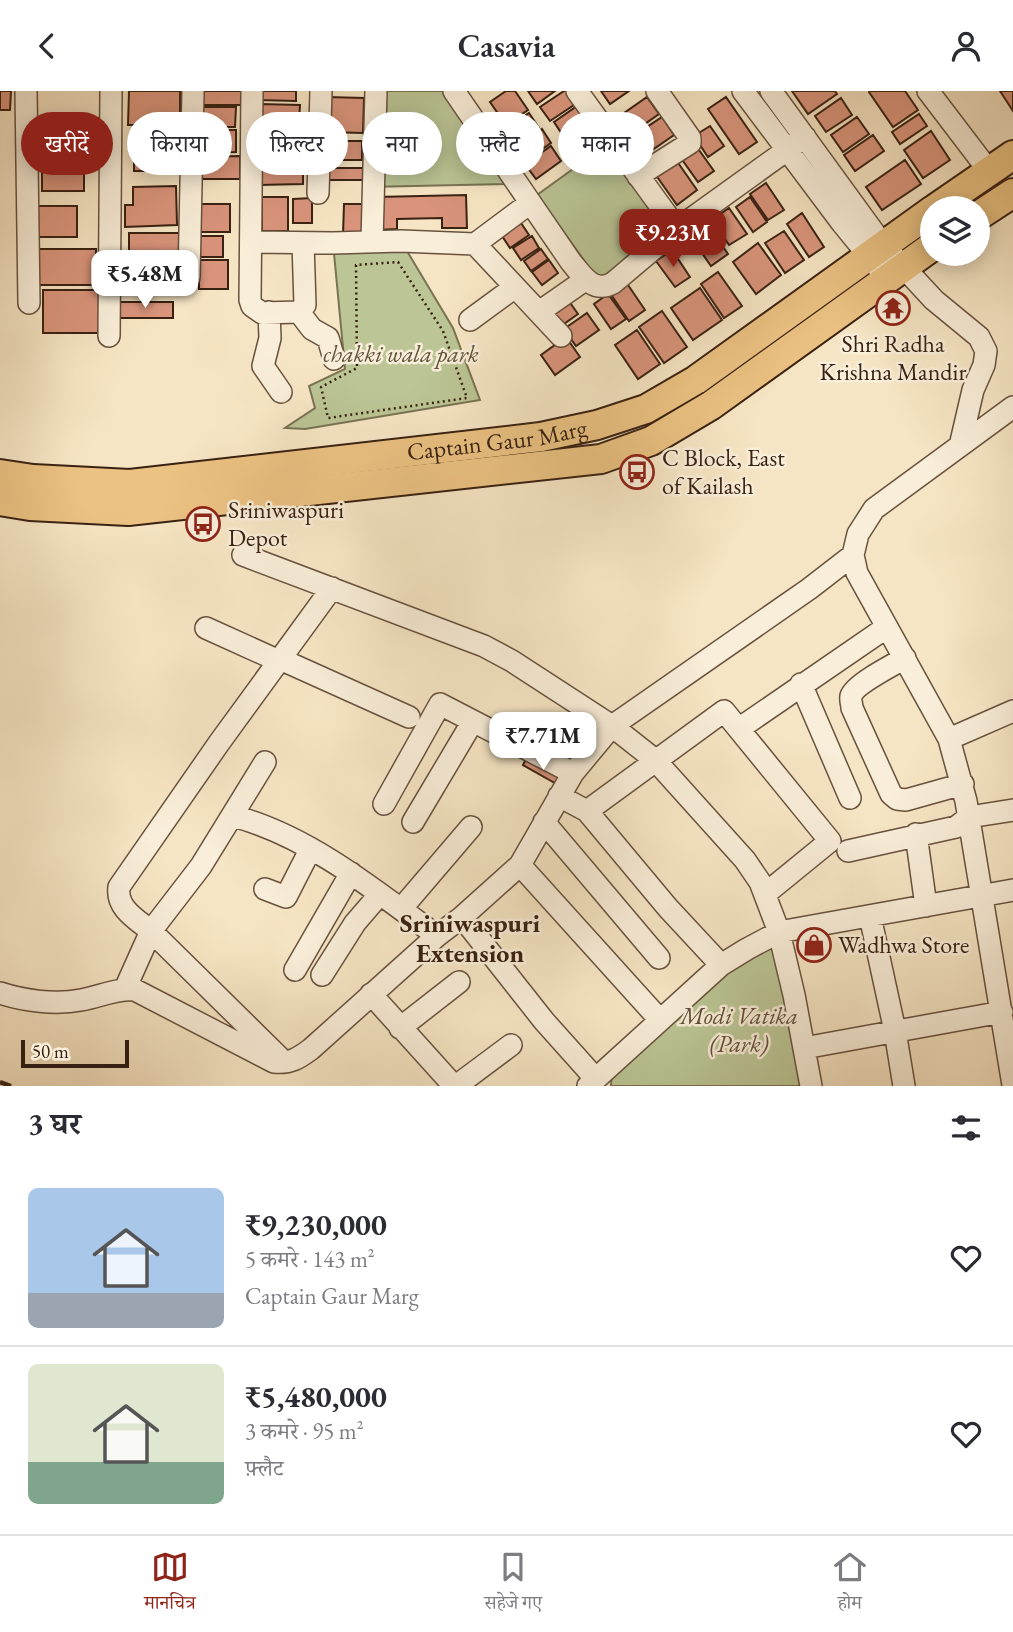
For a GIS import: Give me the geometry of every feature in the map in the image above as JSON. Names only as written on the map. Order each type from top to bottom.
[{"type":"main road","name":"Captain Gaur Marg","points":[[953,196],[1013,155]]},
{"type":"main road","points":[[990,208],[1013,193]]},
{"type":"main road","name":"Captain Gaur Marg","points":[[0,474],[33,479],[130,484],[541,437],[597,425],[646,408],[696,380],[920,219]]},
{"type":"main road","name":"Captain Gaur Marg","points":[[0,501],[30,506],[128,511],[601,459],[651,441],[710,406],[920,255]]},
{"type":"street","points":[[26,91],[29,303]]},
{"type":"street","points":[[108,336],[111,91]]},
{"type":"street","points":[[189,277],[193,91]]},
{"type":"street","points":[[253,91],[250,300],[257,310],[299,312],[305,305],[303,243]]},
{"type":"street","points":[[318,193],[321,91]]},
{"type":"street","points":[[372,242],[376,91]]},
{"type":"street","points":[[454,91],[585,280],[595,286],[605,287],[677,229],[805,137]]},
{"type":"street","points":[[577,91],[677,229]]},
{"type":"street","points":[[638,176],[690,143],[690,138],[657,91]]},
{"type":"street","points":[[743,91],[785,149],[894,272],[979,337],[986,351],[984,365],[973,390],[960,446]]},
{"type":"street","points":[[771,91],[805,137],[876,250]]},
{"type":"street","points":[[928,91],[989,171]]},
{"type":"street","points":[[251,242],[475,244],[530,203]]},
{"type":"street","points":[[475,244],[561,336]]},
{"type":"street","points":[[539,312],[585,280]]},
{"type":"street","points":[[470,320],[515,287]]},
{"type":"street","points":[[269,312],[270,338],[263,366],[281,392]]},
{"type":"street","points":[[299,312],[312,329],[328,338],[334,359]]},
{"type":"street","points":[[1013,407],[874,509],[858,534],[853,555],[857,573],[949,739],[962,784],[983,895],[1005,979],[1002,1012],[1013,1085]]},
{"type":"street","points":[[0,460],[33,479]]},
{"type":"street","points":[[243,555],[484,646],[512,661],[612,726],[656,759],[760,882],[779,933],[811,1086]]},
{"type":"street","points":[[0,993],[40,1001],[78,1001],[125,989],[146,995],[274,1062],[285,1063],[297,1059],[520,865],[573,773],[612,726],[809,589],[853,555]]},
{"type":"street","points":[[285,1063],[121,903],[118,895],[119,887],[331,588]]},
{"type":"street","points":[[740,728],[887,627]]},
{"type":"street","points":[[206,628],[409,717]]},
{"type":"street","points":[[905,658],[859,686],[852,694],[852,708],[891,794],[897,799],[906,800],[962,784]]},
{"type":"street","points":[[801,684],[850,798]]},
{"type":"street","points":[[384,804],[440,704],[573,773]]},
{"type":"street","points":[[587,811],[724,711],[830,841],[765,894]]},
{"type":"street","points":[[949,739],[1013,711]]},
{"type":"street","points":[[413,822],[473,721]]},
{"type":"street","points":[[125,989],[151,931],[201,866],[265,762]]},
{"type":"street","points":[[559,796],[587,811],[668,908],[722,965]]},
{"type":"street","points":[[848,851],[956,827],[969,817],[1013,810]]},
{"type":"street","points":[[233,816],[262,823],[351,873],[436,936]]},
{"type":"street","points":[[544,822],[659,958]]},
{"type":"street","points":[[401,909],[471,827]]},
{"type":"street","points":[[916,835],[926,906]]},
{"type":"street","points":[[265,889],[286,897],[310,850]]},
{"type":"street","points":[[520,865],[660,1020]]},
{"type":"street","points":[[295,970],[351,873]]},
{"type":"street","points":[[462,917],[592,1082],[722,965],[779,933],[1013,890]]},
{"type":"street","points":[[322,975],[355,923],[380,894]]},
{"type":"street","points":[[870,916],[904,1086]]},
{"type":"street","points":[[400,1028],[459,982]]},
{"type":"street","points":[[371,994],[455,1086],[511,1045]]},
{"type":"street","points":[[804,1048],[1002,1012]]},
{"type":"path","points":[[398,262],[443,331],[462,385],[467,398],[328,418],[321,387],[356,368],[356,265],[398,262]]},
{"type":"green space","points":[[369,91],[460,91],[470,112],[456,112],[456,175],[502,175],[506,184],[367,187],[367,175],[442,175],[442,112],[369,112]]},
{"type":"green space","points":[[565,175],[633,175],[667,228],[601,284],[537,195]]},
{"type":"green space","name":"chakki wala park","points":[[401,241],[453,328],[480,400],[305,429],[285,428],[315,408],[309,386],[345,369],[333,243]]},
{"type":"green space","name":"Modi Vatika (Park)","points":[[780,942],[808,1086],[611,1086],[612,1064],[744,953]]},
{"type":"building","points":[[0,91],[11,91],[10,110],[0,110]]},
{"type":"building","points":[[129,91],[180,91],[180,112],[128,112]]},
{"type":"building","points":[[201,91],[243,91],[243,105],[201,105]]},
{"type":"building","points":[[258,91],[296,91],[296,101],[258,100]]},
{"type":"building","points":[[506,91],[515,91],[528,110],[497,112],[490,102]]},
{"type":"building","points":[[528,91],[555,91],[537,104]]},
{"type":"building","points":[[564,91],[569,91],[577,103],[564,112],[558,112],[558,116],[550,121],[540,107]]},
{"type":"building","points":[[601,91],[629,91],[610,104]]},
{"type":"building","points":[[792,91],[835,91],[837,94],[808,114]]},
{"type":"building","points":[[870,91],[905,91],[918,110],[893,127]]},
{"type":"building","points":[[1000,91],[1013,91],[1013,111]]},
{"type":"building","points":[[327,97],[364,98],[362,133],[348,133],[348,112],[327,112]]},
{"type":"building","points":[[647,97],[659,114],[654,118],[654,112],[626,112]]},
{"type":"building","points":[[726,97],[757,142],[739,154],[708,109]]},
{"type":"building","points":[[841,98],[852,115],[826,132],[815,116]]},
{"type":"building","points":[[260,104],[300,105],[300,112],[260,112]]},
{"type":"building","points":[[580,104],[585,112],[568,112]]},
{"type":"building","points":[[199,107],[236,107],[235,127],[232,127],[232,112],[199,112]]},
{"type":"building","points":[[919,114],[927,126],[900,144],[892,132]]},
{"type":"building","points":[[662,117],[674,135],[654,149],[654,122]]},
{"type":"building","points":[[857,117],[869,134],[843,152],[831,135]]},
{"type":"building","points":[[710,126],[724,146],[708,157],[694,136]]},
{"type":"building","points":[[232,130],[236,130],[236,152],[232,152]]},
{"type":"building","points":[[931,131],[950,160],[923,178],[904,150]]},
{"type":"building","points":[[544,132],[551,143],[544,148]]},
{"type":"building","points":[[873,135],[884,151],[855,171],[844,155]]},
{"type":"building","points":[[348,141],[362,141],[362,160],[348,160]]},
{"type":"building","points":[[694,143],[714,171],[698,182],[678,154]]},
{"type":"building","points":[[551,146],[558,156],[558,163],[544,173],[544,151]]},
{"type":"building","points":[[232,156],[240,156],[240,179],[200,179],[200,175],[232,175]]},
{"type":"building","points":[[674,157],[697,190],[677,205],[654,170]]},
{"type":"building","points":[[905,160],[921,184],[882,210],[866,187]]},
{"type":"building","points":[[348,168],[362,168],[363,180],[326,180],[326,175],[348,175]]},
{"type":"building","points":[[42,175],[84,175],[84,191],[42,191]]},
{"type":"building","points":[[258,175],[303,175],[303,184],[258,185]]},
{"type":"building","points":[[766,183],[784,210],[768,220],[750,194]]},
{"type":"building","points":[[176,186],[177,225],[125,227],[125,205],[133,205],[133,187]]},
{"type":"building","points":[[466,195],[467,228],[442,228],[442,218],[397,219],[397,229],[377,230],[376,197]]},
{"type":"building","points":[[262,197],[288,197],[288,231],[262,231]]},
{"type":"building","points":[[750,197],[767,222],[753,232],[736,207]]},
{"type":"building","points":[[312,198],[312,223],[293,223],[293,199]]},
{"type":"building","points":[[196,204],[230,204],[230,232],[196,232]]},
{"type":"building","points":[[344,204],[365,204],[365,235],[343,235]]},
{"type":"building","points":[[31,206],[77,206],[77,237],[30,237]]},
{"type":"building","points":[[729,208],[747,234],[729,245],[712,220]]},
{"type":"building","points":[[802,213],[824,247],[809,257],[787,224]]},
{"type":"building","points":[[521,223],[529,235],[510,248],[502,236]]},
{"type":"building","points":[[707,224],[728,254],[711,266],[690,236]]},
{"type":"building","points":[[784,231],[804,260],[785,273],[765,243]]},
{"type":"building","points":[[129,233],[180,233],[180,271],[129,271]]},
{"type":"building","points":[[197,236],[223,236],[223,257],[197,257]]},
{"type":"building","points":[[532,236],[539,248],[521,260],[513,248]]},
{"type":"building","points":[[758,243],[781,275],[756,294],[733,262]]},
{"type":"building","points":[[31,249],[96,249],[96,285],[37,285]]},
{"type":"building","points":[[541,249],[548,259],[531,271],[524,261]]},
{"type":"building","points":[[672,250],[690,277],[675,287],[656,261]]},
{"type":"building","points":[[199,260],[228,260],[228,289],[199,289]]},
{"type":"building","points":[[549,260],[558,273],[542,285],[532,272]]},
{"type":"building","points":[[718,272],[742,306],[724,318],[701,284]]},
{"type":"building","points":[[626,282],[645,310],[629,321],[610,293]]},
{"type":"building","points":[[700,288],[722,320],[693,340],[671,308]]},
{"type":"building","points":[[43,290],[99,290],[99,333],[43,333]]},
{"type":"building","points":[[608,294],[626,319],[611,329],[594,304]]},
{"type":"building","points":[[566,297],[578,314],[561,326],[549,309]]},
{"type":"building","points":[[117,302],[173,302],[173,318],[117,318]]},
{"type":"building","points":[[662,311],[687,347],[664,363],[639,327]]},
{"type":"building","points":[[587,313],[599,330],[576,346],[564,329]]},
{"type":"building","points":[[637,330],[660,364],[638,379],[615,345]]},
{"type":"building","points":[[566,337],[580,357],[555,375],[541,355]]},
{"type":"building","points":[[527,757],[564,779],[560,786],[523,765]]},
{"type":"railway","points":[[0,1082],[11,1086]]},
{"type":"place","name":"Shri Radha Krishna Mandir","points":[[893,308]]},
{"type":"place","name":"C Block, East of Kailash","points":[[637,472]]},
{"type":"place","name":"Sriniwaspuri Depot","points":[[203,524]]},
{"type":"place","name":"Wadhwa Store","points":[[814,945]]},
{"type":"district","name":"Sriniwaspuri Extension","points":[[470,938]]}]
